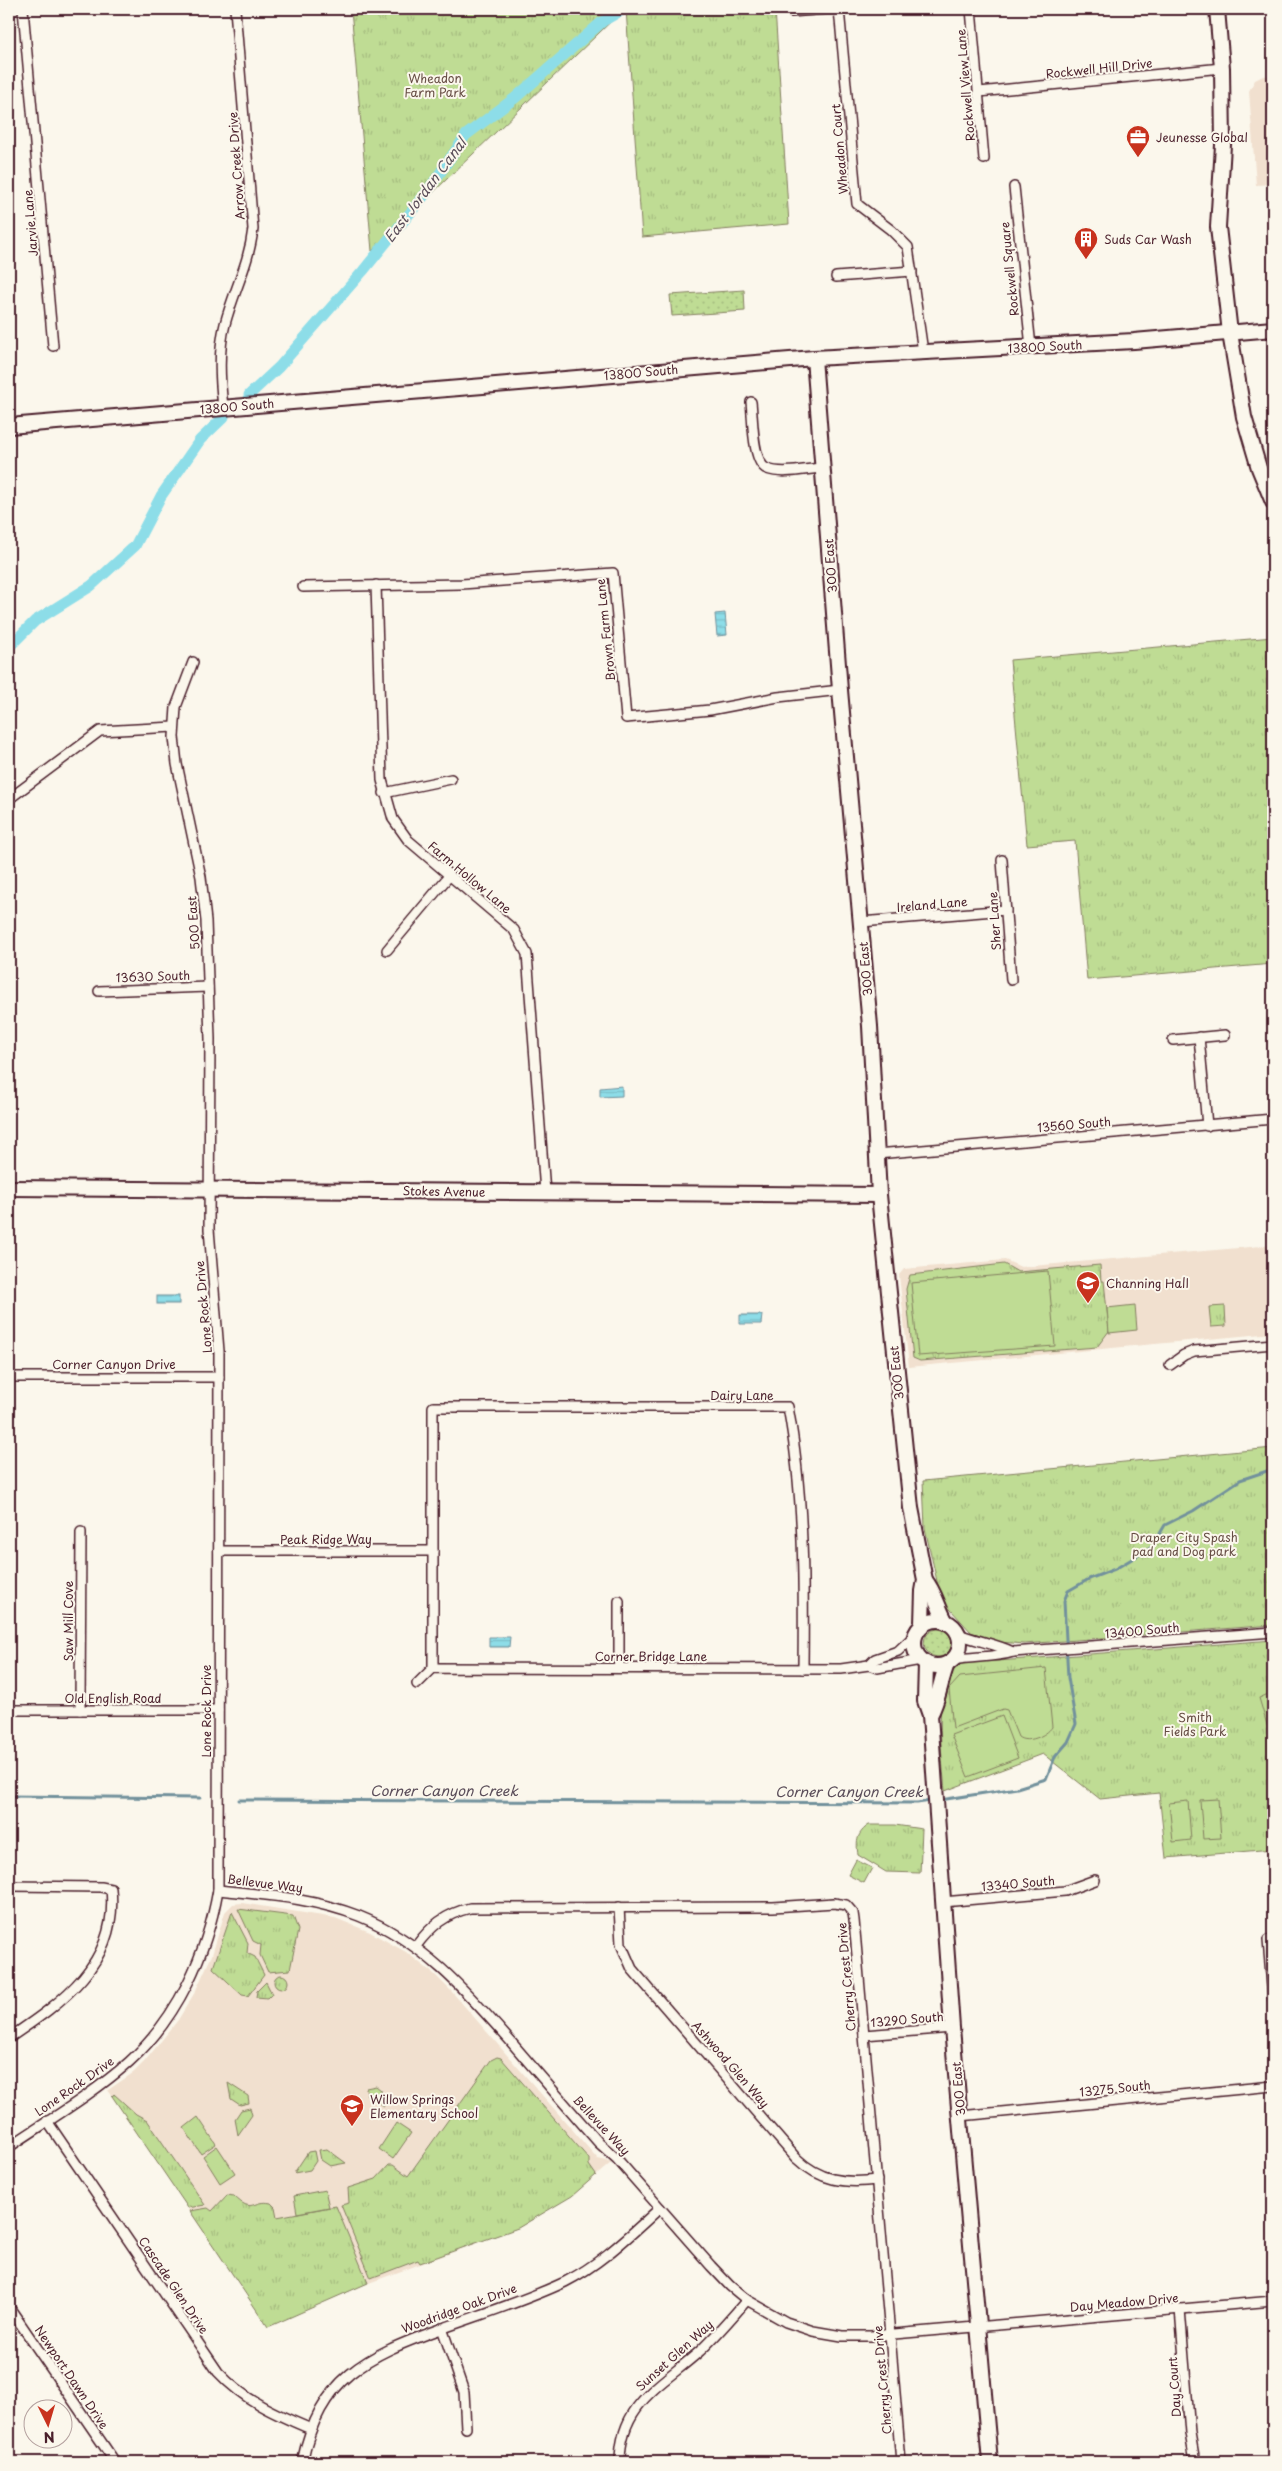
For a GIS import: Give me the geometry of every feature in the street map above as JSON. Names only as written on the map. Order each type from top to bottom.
[{"type":"main road","points":[[1218,9],[1222,68],[1223,145],[1218,227],[1230,333],[1244,417],[1259,468],[1273,502]]},
{"type":"main road","name":"13800 South","points":[[9,426],[814,358],[1031,347],[1273,329]]},
{"type":"main road","name":"300 East","points":[[814,358],[840,690],[861,922],[879,1195],[911,1508],[925,1580],[918,1630]]},
{"type":"main road","name":"Stokes Avenue","points":[[9,1188],[210,1188],[879,1195]]},
{"type":"main road","name":"300 East","points":[[925,1580],[931,1587],[937,1606],[946,1622]]},
{"type":"main road","points":[[934,1620],[946,1622],[958,1634],[960,1647],[950,1662],[936,1667],[923,1662],[914,1648],[918,1630],[934,1620]]},
{"type":"main road","name":"300 East","points":[[923,1662],[925,1701],[930,1715],[952,2028],[990,2462]]},
{"type":"main road","name":"300 East","points":[[930,1715],[938,1701],[941,1678],[950,1662]]},
{"type":"street","name":"Jarvie Lane","points":[[23,9],[53,346]]},
{"type":"street","name":"Arrow Creek Drive","points":[[223,407],[220,371],[223,333],[228,312],[249,257],[253,228],[235,9]]},
{"type":"street","points":[[791,12],[827,9]]},
{"type":"street","name":"Wheadon Court","points":[[839,9],[857,204],[891,230],[908,247],[923,352]]},
{"type":"street","name":"Rockwell View Lane","points":[[971,9],[984,160]]},
{"type":"street","name":"Rockwell Hill Drive","points":[[979,92],[1222,68]]},
{"type":"street","name":"Rockwell Square","points":[[1014,187],[1031,347]]},
{"type":"street","points":[[836,278],[912,271]]},
{"type":"street","points":[[751,402],[757,460],[766,468],[780,470],[822,468]]},
{"type":"street","name":"Brown Farm Lane","points":[[303,587],[489,582],[613,573],[626,718],[710,710],[778,697],[840,690]]},
{"type":"street","name":"Farm Hollow Lane","points":[[376,585],[380,767],[384,793],[388,807],[400,830],[416,848],[514,930],[527,954],[545,1192]]},
{"type":"street","name":"500 East","points":[[193,662],[179,696],[174,727],[175,755],[202,884],[206,921],[210,1188]]},
{"type":"street","points":[[9,798],[100,731],[174,727]]},
{"type":"street","points":[[384,793],[451,779]]},
{"type":"street","name":"Sher Lane","points":[[1002,860],[1011,980]]},
{"type":"street","points":[[387,950],[449,876]]},
{"type":"street","name":"Ireland Lane","points":[[861,922],[1006,910]]},
{"type":"street","name":"13630 South","points":[[99,990],[208,987]]},
{"type":"street","points":[[1173,1040],[1225,1035]]},
{"type":"street","points":[[1199,1037],[1207,1126]]},
{"type":"street","name":"13560 South","points":[[877,1154],[1273,1119]]},
{"type":"street","name":"Lone Rock Drive","points":[[9,2147],[104,2083],[130,2061],[165,2020],[184,1989],[200,1957],[218,1890],[219,1326],[209,1229],[210,1188]]},
{"type":"street","points":[[1170,1365],[1184,1354],[1194,1351],[1273,1344]]},
{"type":"street","name":"Corner Canyon Drive","points":[[9,1377],[219,1377]]},
{"type":"street","name":"Dairy Lane","points":[[433,1551],[433,1407],[788,1407],[793,1434],[803,1547],[803,1669]]},
{"type":"street","name":"Saw Mill Cove","points":[[80,1710],[81,1532]]},
{"type":"street","name":"Peak Ridge Way","points":[[219,1551],[433,1551]]},
{"type":"street","points":[[418,1684],[433,1668],[433,1551]]},
{"type":"street","points":[[619,1601],[619,1668]]},
{"type":"street","name":"Corner Bridge Lane","points":[[869,1665],[875,1659],[898,1651],[918,1630]]},
{"type":"street","name":"13400 South","points":[[950,1662],[979,1656],[998,1657],[1013,1652],[1273,1632]]},
{"type":"street","name":"13400 South","points":[[958,1634],[979,1642],[999,1645],[1013,1652]]},
{"type":"street","name":"Corner Bridge Lane","points":[[433,1668],[841,1669],[869,1665],[877,1668],[923,1662]]},
{"type":"street","name":"Old English Road","points":[[9,1710],[218,1710]]},
{"type":"street","name":"13340 South","points":[[943,1902],[1065,1891],[1094,1880]]},
{"type":"street","points":[[9,1886],[90,1886],[111,1890],[112,1911],[108,1931],[92,1966],[70,1994],[9,2038]]},
{"type":"street","name":"Bellevue Way","points":[[218,1890],[316,1903],[378,1924],[416,1946],[442,1967],[464,1989],[599,2143],[617,2159],[722,2278],[747,2300],[786,2322],[814,2331],[850,2336],[890,2335],[978,2327]]},
{"type":"street","name":"Cherry Crest Drive","points":[[416,1946],[434,1924],[450,1914],[470,1908],[773,1907],[834,1903],[846,1906],[851,1910],[854,1920],[901,2462]]},
{"type":"street","name":"Ashwood Glen Way","points":[[619,1907],[621,1944],[632,1969],[796,2158],[818,2174],[834,2180],[852,2182],[877,2180]]},
{"type":"street","points":[[1268,1940],[1273,1999]]},
{"type":"street","name":"13290 South","points":[[864,2036],[952,2028]]},
{"type":"street","name":"13275 South","points":[[960,2116],[1273,2086]]},
{"type":"street","name":"Cascade Glen Drive","points":[[47,2121],[218,2372],[248,2399],[269,2412],[311,2429]]},
{"type":"street","name":"Woodridge Oak Drive","points":[[302,2462],[311,2429],[318,2413],[337,2387],[364,2363],[395,2345],[544,2291],[582,2273],[616,2248],[660,2208]]},
{"type":"street","name":"Sunset Glen Way","points":[[620,2462],[626,2426],[641,2400],[652,2388],[710,2342],[747,2300]]},
{"type":"street","name":"Day Meadow Drive","points":[[978,2327],[1273,2301]]},
{"type":"street","name":"Day Court","points":[[1180,2309],[1190,2433],[1195,2462]]},
{"type":"street","name":"Newport Dawn Drive","points":[[10,2313],[115,2462]]},
{"type":"street","points":[[442,2328],[464,2392],[466,2428]]},
{"type":"shaded area","points":[[1273,75],[1273,184],[1256,185],[1249,91],[1255,80],[1263,76]]},
{"type":"shaded area","name":"Channing Hall","points":[[1273,1245],[1273,1333],[909,1367],[899,1275],[904,1269],[1005,1260],[1021,1267]]},
{"type":"shaded area","name":"Willow Springs Elementary School","points":[[242,1903],[335,1918],[370,1932],[406,1952],[434,1974],[452,1992],[598,2159],[612,2162],[572,2196],[518,2228],[358,2287],[268,2327],[108,2090],[133,2073],[145,2061],[178,2020],[195,1992],[212,1955],[225,1912],[233,1904]]},
{"type":"green space","name":"Wheadon Farm Park","points":[[351,9],[624,9],[372,251]]},
{"type":"green space","points":[[626,9],[775,9],[789,224],[642,237]]},
{"type":"green space","points":[[744,290],[745,311],[672,316],[670,295]]},
{"type":"green space","points":[[1273,637],[1273,964],[1087,980],[1075,841],[1027,845],[1010,660]]},
{"type":"green space","points":[[1004,1264],[1018,1272],[1100,1265],[1101,1281],[1104,1281],[1109,1331],[1097,1347],[920,1361],[913,1358],[906,1289],[910,1275]]},
{"type":"green space","points":[[1048,1271],[1055,1346],[918,1356],[911,1283]]},
{"type":"green space","points":[[1135,1305],[1137,1330],[1109,1333],[1107,1308]]},
{"type":"green space","points":[[1225,1306],[1226,1326],[1211,1327],[1209,1307]]},
{"type":"green space","name":"Draper City Spash pad and Dog park","points":[[1273,1448],[1273,1625],[1024,1644],[999,1642],[971,1632],[941,1599],[925,1528],[923,1481]]},
{"type":"green space","points":[[938,1629],[948,1633],[952,1643],[948,1653],[938,1657],[928,1653],[924,1643],[928,1633]]},
{"type":"green space","name":"Smith Fields Park","points":[[1273,1640],[1273,1849],[1166,1858],[1159,1793],[1100,1799],[1043,1754],[945,1791],[940,1729],[942,1695],[950,1672],[960,1665],[979,1661]]},
{"type":"green space","points":[[1046,1668],[1052,1727],[1045,1733],[1036,1738],[1026,1740],[1018,1737],[1007,1710],[1003,1709],[953,1728],[949,1689],[960,1677]]},
{"type":"green space","points":[[1273,1692],[1273,1745],[1259,1698]]},
{"type":"green space","points":[[1002,1716],[1018,1758],[968,1777],[951,1735]]},
{"type":"green space","points":[[1218,1799],[1221,1838],[1203,1839],[1200,1800]]},
{"type":"green space","points":[[1188,1801],[1191,1840],[1173,1842],[1169,1803]]},
{"type":"green space","points":[[869,1825],[895,1825],[922,1829],[920,1873],[886,1872],[858,1855],[858,1838]]},
{"type":"green space","points":[[856,1860],[872,1868],[864,1883],[848,1875]]},
{"type":"green space","points":[[238,1909],[293,1916],[298,1930],[290,1970],[268,1972],[260,1955],[261,1945],[253,1941]]},
{"type":"green space","points":[[232,1912],[248,1943],[247,1953],[255,1957],[264,1975],[248,1996],[242,1995],[213,1968]]},
{"type":"green space","points":[[278,1975],[284,1975],[288,1982],[284,1989],[278,1989],[274,1985],[274,1979]]},
{"type":"green space","points":[[266,1982],[272,1994],[268,1998],[256,1997],[257,1991]]},
{"type":"green space","points":[[497,2057],[501,2058],[589,2159],[589,2165],[596,2175],[572,2196],[518,2228],[420,2263],[418,2260],[371,2278],[341,2205],[349,2203],[348,2188],[376,2179],[389,2165],[393,2165],[408,2176],[491,2060]]},
{"type":"green space","points":[[228,2083],[248,2096],[249,2103],[240,2105],[231,2099]]},
{"type":"green space","points":[[376,2086],[381,2090],[384,2106],[367,2095],[366,2088]]},
{"type":"green space","points":[[114,2094],[136,2114],[147,2120],[205,2205],[188,2208],[112,2096]]},
{"type":"green space","points":[[250,2108],[252,2115],[238,2135],[235,2119],[241,2110]]},
{"type":"green space","points":[[198,2117],[216,2144],[201,2154],[184,2128]]},
{"type":"green space","points":[[396,2123],[411,2133],[393,2159],[379,2149]]},
{"type":"green space","points":[[217,2146],[235,2173],[220,2183],[203,2156]]},
{"type":"green space","points":[[327,2149],[346,2163],[330,2166],[321,2160],[319,2150]]},
{"type":"green space","points":[[314,2151],[316,2161],[310,2170],[294,2173],[308,2152]]},
{"type":"green space","points":[[325,2190],[329,2207],[297,2213],[294,2196]]},
{"type":"green space","points":[[227,2195],[234,2196],[240,2202],[249,2206],[265,2202],[271,2203],[275,2207],[277,2217],[336,2206],[368,2283],[268,2327],[190,2211],[208,2208],[212,2211]]},
{"type":"water","points":[[725,613],[727,635],[717,636],[715,614]]},
{"type":"water","points":[[622,1086],[622,1096],[600,1097],[600,1088]]},
{"type":"water","points":[[157,1296],[179,1296],[179,1304],[157,1304]]},
{"type":"water","points":[[740,1315],[762,1315],[761,1324],[740,1324]]},
{"type":"water","points":[[489,1637],[510,1637],[509,1647],[489,1647]]},
{"type":"waterway","name":"East Jordan Canal","points":[[249,395],[279,367],[363,271],[427,192],[466,135],[515,98],[603,21],[624,9]]},
{"type":"waterway","name":"East Jordan Canal","points":[[9,647],[35,621],[91,586],[135,546],[161,496],[200,440],[224,417]]},
{"type":"waterway","name":"Corner Canyon Creek","points":[[940,1800],[1017,1788],[1046,1779],[1055,1757],[1068,1742],[1076,1724],[1068,1678],[1064,1601],[1068,1591],[1089,1579],[1115,1569],[1152,1547],[1165,1525],[1193,1511],[1240,1480],[1273,1469]]},
{"type":"waterway","points":[[1272,1526],[1273,1530]]},
{"type":"waterway","name":"Corner Canyon Creek","points":[[9,1796],[200,1798]]},
{"type":"waterway","name":"Corner Canyon Creek","points":[[239,1800],[917,1803],[931,1801]]},
{"type":"place","name":"Jeunesse Global","points":[[1138,158]]},
{"type":"place","name":"Suds Car Wash","points":[[1086,260]]},
{"type":"place","name":"Channing Hall","points":[[1088,1304]]},
{"type":"place","name":"Willow Springs Elementary School","points":[[352,2127]]}]
